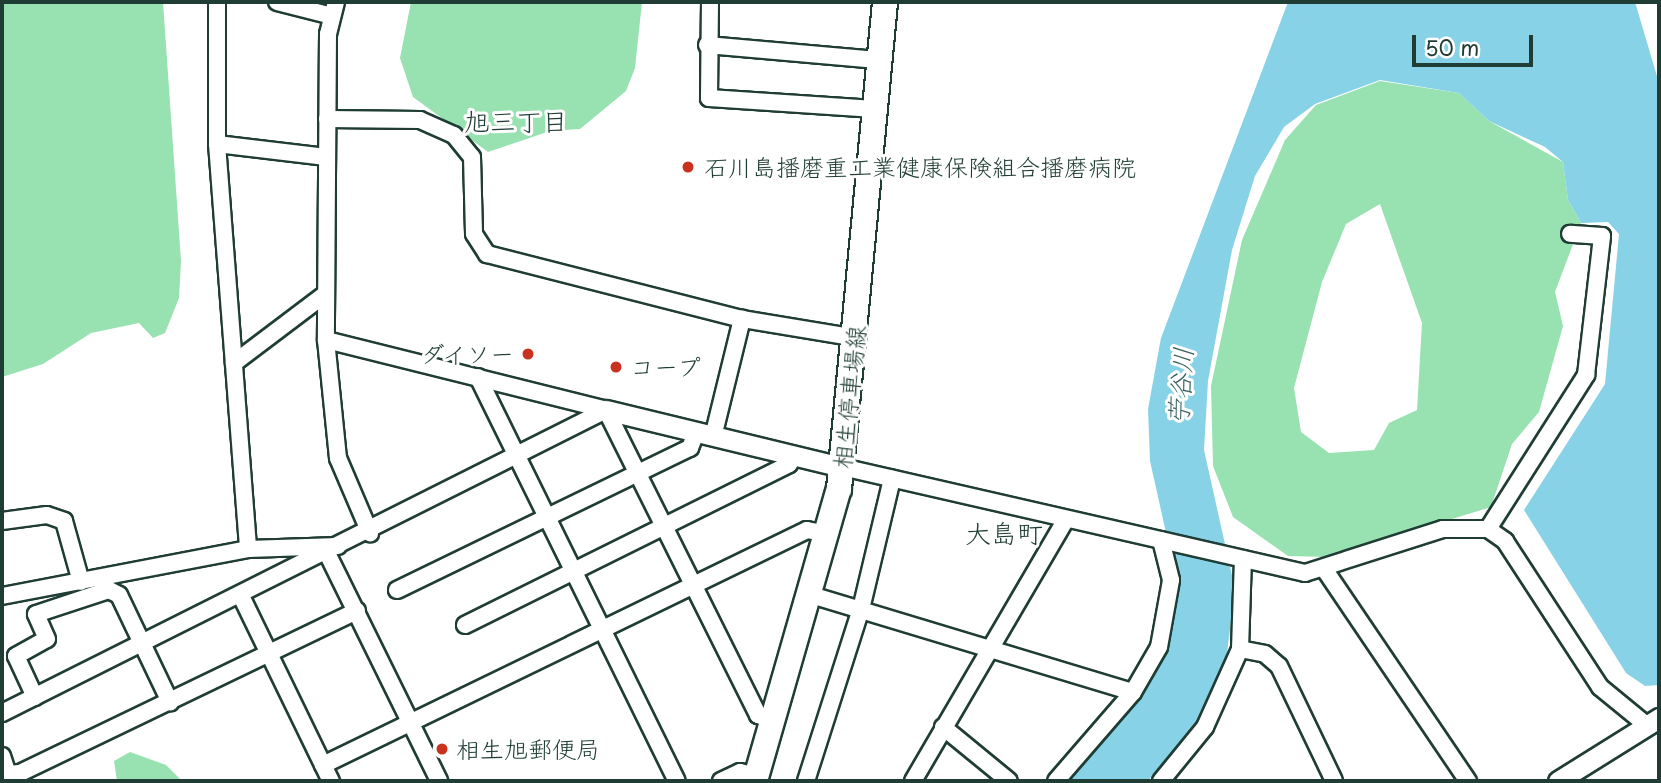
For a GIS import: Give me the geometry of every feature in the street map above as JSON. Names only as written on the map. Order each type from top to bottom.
[{"type":"main road","name":"相生停車場線","points":[[755,779],[811,595],[828,534],[842,467],[857,338],[885,2]]},
{"type":"street","points":[[217,2],[217,144],[248,549]]},
{"type":"street","points":[[278,2],[334,9],[326,157],[326,340],[338,458],[370,533]]},
{"type":"street","points":[[710,2],[707,45],[709,98],[875,109]]},
{"type":"street","points":[[707,45],[880,60]]},
{"type":"street","points":[[327,119],[420,120],[454,135],[472,157],[474,234],[487,254],[742,319],[857,338]]},
{"type":"street","points":[[217,144],[326,157]]},
{"type":"street","points":[[1488,529],[1586,375],[1602,236],[1570,234]]},
{"type":"street","points":[[234,363],[324,295]]},
{"type":"street","points":[[397,590],[690,448],[704,435],[742,319]]},
{"type":"street","points":[[326,340],[704,435],[1289,571],[1325,570],[1443,529],[1488,529],[1505,541],[1600,687],[1652,720],[1558,781]]},
{"type":"street","points":[[478,377],[521,456],[677,781]]},
{"type":"street","points":[[2,713],[370,533],[606,410]]},
{"type":"street","points":[[606,410],[758,715],[773,720]]},
{"type":"street","points":[[465,625],[789,464],[793,456]]},
{"type":"street","points":[[806,781],[861,609],[892,479]]},
{"type":"street","points":[[2,521],[47,515],[64,522],[81,582]]},
{"type":"street","points":[[913,781],[988,647],[1066,519]]},
{"type":"street","points":[[323,765],[807,530],[828,534]]},
{"type":"street","points":[[1056,781],[1133,692],[1165,622],[1171,580],[1165,541]]},
{"type":"street","points":[[2,596],[248,549],[333,550]]},
{"type":"street","points":[[333,550],[357,611],[439,781]]},
{"type":"street","points":[[1161,781],[1205,727],[1240,649],[1238,558]]},
{"type":"street","points":[[1325,570],[1468,781]]},
{"type":"street","points":[[34,697],[16,656],[47,639],[36,614],[43,607],[110,590],[119,595],[170,702]]},
{"type":"street","points":[[811,595],[1133,692]]},
{"type":"street","points":[[241,596],[331,781]]},
{"type":"street","points":[[2,756],[5,776],[270,656],[357,611]]},
{"type":"street","points":[[1240,649],[1265,654],[1279,666],[1334,781]]},
{"type":"street","points":[[943,727],[1009,781]]},
{"type":"street","points":[[721,781],[740,772],[755,779]]},
{"type":"green space","points":[[2,2],[163,2],[181,261],[179,298],[165,333],[153,338],[139,323],[91,333],[43,364],[2,377]]},
{"type":"green space","points":[[411,2],[642,2],[635,68],[626,91],[580,129],[550,131],[488,152],[413,97],[400,58]]},
{"type":"green space","points":[[1380,81],[1459,93],[1489,121],[1563,162],[1568,200],[1581,223],[1555,292],[1563,326],[1539,412],[1512,444],[1491,507],[1328,557],[1288,556],[1233,517],[1213,466],[1211,386],[1242,240],[1285,140],[1316,105]],"holes":[[[1380,204],[1422,323],[1417,410],[1389,423],[1374,450],[1329,453],[1301,432],[1294,388],[1322,282],[1346,224]]]},
{"type":"green space","points":[[130,752],[166,765],[182,781],[117,781],[114,761]]},
{"type":"water","name":"苧谷川","points":[[1288,2],[1635,2],[1659,83],[1659,685],[1645,686],[1626,673],[1524,510],[1605,384],[1619,234],[1608,222],[1581,223],[1568,200],[1563,162],[1545,147],[1489,121],[1459,93],[1380,80],[1315,104],[1284,127],[1255,176],[1232,250],[1208,381],[1204,450],[1235,589],[1226,661],[1202,714],[1148,781],[1066,781],[1149,682],[1168,641],[1175,573],[1150,461],[1148,409],[1161,338]]},
{"type":"place","name":"石川島播磨重工業健康保険組合播磨病院","points":[[688,167]]},
{"type":"place","name":"ダイソー","points":[[528,354]]},
{"type":"place","name":"コープ","points":[[616,367]]},
{"type":"place","name":"相生旭郵便局","points":[[442,749]]},
{"type":"district","name":"旭三丁目","points":[[516,121]]},
{"type":"district","name":"大島町","points":[[1004,533]]}]
